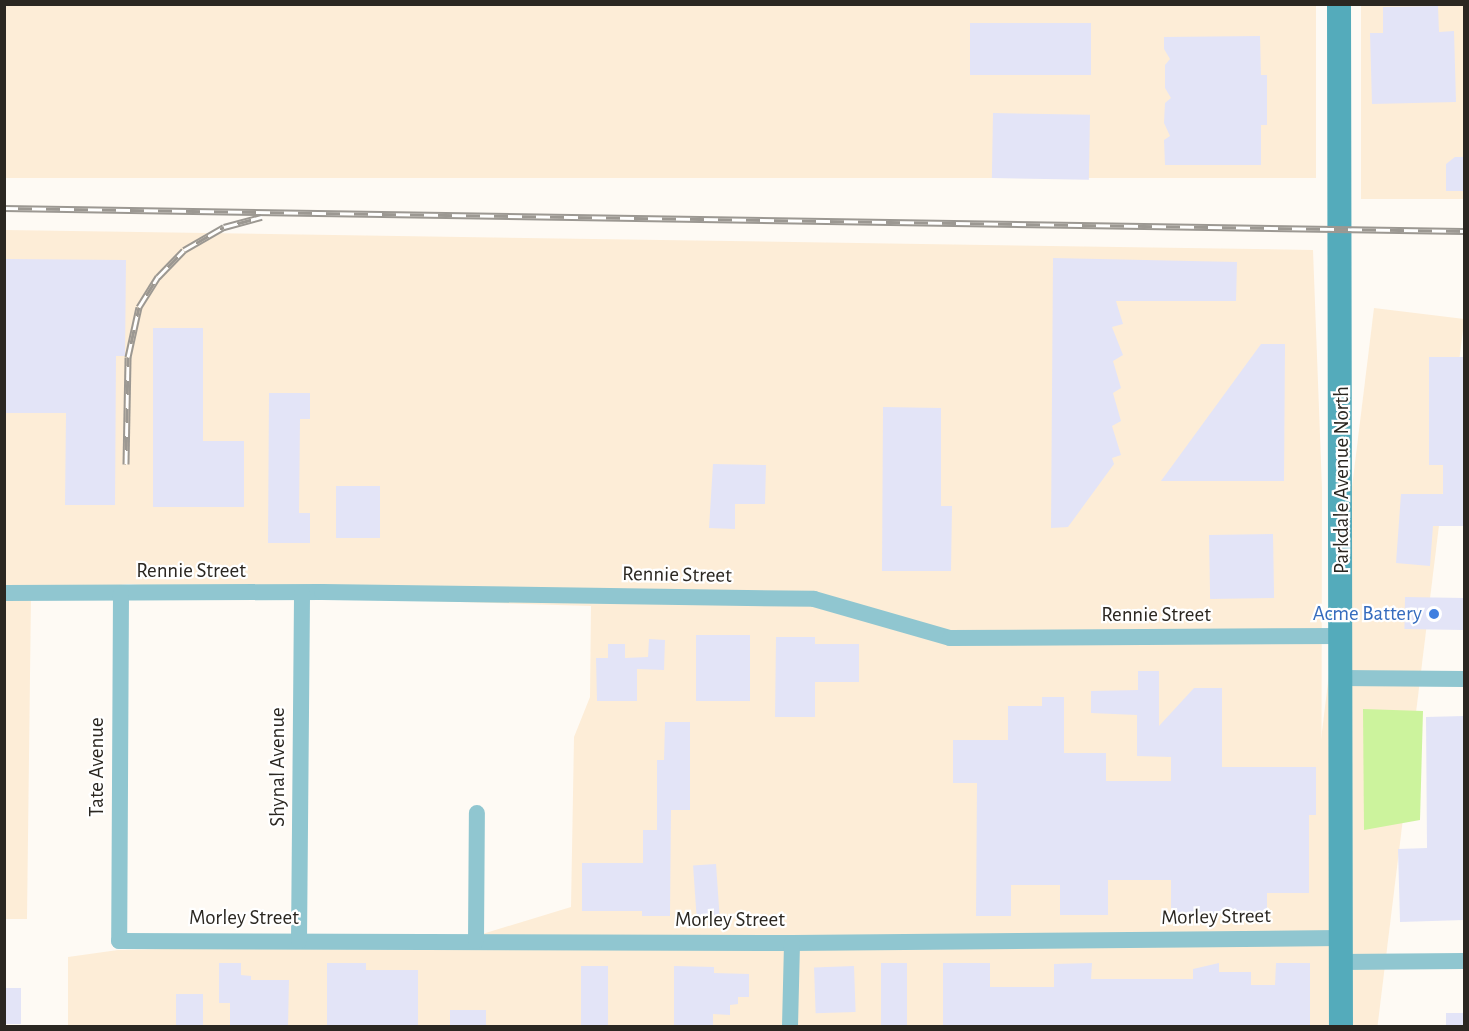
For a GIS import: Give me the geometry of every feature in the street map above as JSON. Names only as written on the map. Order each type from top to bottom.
[{"type":"main road","name":"Parkdale Avenue North","points":[[1339,4],[1343,636],[1340,678],[1341,1026]]},
{"type":"street","name":"Rennie Street","points":[[4,593],[302,593],[814,599],[950,639],[1343,636]]},
{"type":"street","name":"Tate Avenue","points":[[119,941],[120,593]]},
{"type":"street","name":"Shynal Avenue","points":[[299,941],[302,593]]},
{"type":"street","points":[[1340,678],[1464,679]]},
{"type":"street","points":[[476,941],[477,813]]},
{"type":"street","name":"Morley Street","points":[[119,941],[792,943],[1340,950],[1464,961]]},
{"type":"street","points":[[790,1026],[792,943]]},
{"type":"shaded area","points":[[5,5],[1316,5],[1316,178],[5,178]]},
{"type":"shaded area","points":[[1361,5],[1464,5],[1464,199],[1361,199]]},
{"type":"shaded area","points":[[5,230],[1313,250],[1322,488],[1321,1026],[68,1026],[68,957],[118,950],[453,943],[571,907],[574,737],[590,697],[591,606],[301,597],[128,584],[31,596],[27,919],[5,919]]},
{"type":"shaded area","points":[[1374,308],[1464,319],[1464,322],[1378,1026],[1330,1026],[1286,1021]]},
{"type":"green space","points":[[1363,709],[1423,711],[1420,820],[1364,830]]},
{"type":"building","points":[[1438,6],[1439,32],[1454,31],[1456,102],[1372,104],[1370,33],[1383,33],[1383,7]]},
{"type":"building","points":[[970,23],[1091,23],[1091,75],[970,75]]},
{"type":"building","points":[[1260,36],[1261,75],[1267,75],[1267,125],[1261,125],[1261,165],[1165,165],[1164,140],[1170,136],[1164,123],[1165,103],[1171,98],[1165,88],[1165,65],[1170,59],[1164,49],[1164,37]]},
{"type":"building","points":[[993,113],[1090,115],[1089,180],[992,178]]},
{"type":"building","points":[[1455,157],[1464,157],[1464,191],[1446,191],[1446,164]]},
{"type":"building","points":[[1053,258],[1237,262],[1236,301],[1116,301],[1123,324],[1112,327],[1123,355],[1113,361],[1121,388],[1113,393],[1121,421],[1112,426],[1121,455],[1112,458],[1114,464],[1068,527],[1051,528]]},
{"type":"building","points":[[6,259],[126,260],[125,356],[116,356],[115,505],[65,505],[66,413],[5,413]]},
{"type":"building","points":[[153,328],[203,328],[203,441],[244,441],[244,507],[153,507]]},
{"type":"building","points":[[1261,344],[1285,344],[1284,481],[1161,481]]},
{"type":"building","points":[[1429,357],[1464,357],[1464,526],[1433,526],[1430,566],[1396,563],[1401,494],[1443,494],[1443,465],[1429,465]]},
{"type":"building","points":[[269,393],[310,393],[310,419],[300,419],[299,513],[310,513],[310,543],[268,543]]},
{"type":"building","points":[[883,407],[941,408],[941,506],[952,506],[951,571],[882,571]]},
{"type":"building","points":[[713,464],[766,465],[765,504],[735,504],[735,529],[709,528]]},
{"type":"building","points":[[336,486],[380,486],[380,538],[336,538]]},
{"type":"building","points":[[1273,534],[1274,598],[1210,599],[1209,535]]},
{"type":"building","name":"Acme Battery","points":[[1405,597],[1464,598],[1463,630],[1404,629]]},
{"type":"building","points":[[696,635],[750,635],[750,701],[696,701]]},
{"type":"building","points":[[776,637],[815,637],[815,644],[859,644],[859,682],[815,682],[815,717],[775,717]]},
{"type":"building","points":[[649,639],[665,640],[664,670],[637,669],[637,701],[597,701],[596,658],[608,658],[608,644],[625,644],[625,658],[648,657]]},
{"type":"building","points":[[1138,671],[1159,671],[1159,726],[1194,688],[1222,688],[1222,767],[1316,767],[1316,815],[1309,815],[1309,893],[1267,893],[1267,918],[1251,918],[1251,914],[1171,914],[1171,880],[1108,880],[1108,915],[1060,915],[1060,885],[1011,885],[1011,916],[976,916],[977,783],[953,783],[953,740],[1008,740],[1008,706],[1042,706],[1042,697],[1064,697],[1064,753],[1106,753],[1106,781],[1171,781],[1171,757],[1137,756],[1137,715],[1091,713],[1091,691],[1138,690]]},
{"type":"building","points":[[1464,716],[1464,920],[1400,922],[1398,849],[1427,848],[1426,717]]},
{"type":"building","points":[[665,722],[690,722],[690,810],[671,810],[670,916],[642,916],[642,911],[582,911],[582,863],[643,863],[643,830],[657,830],[657,760],[664,760]]},
{"type":"building","points":[[716,864],[720,915],[697,916],[693,866]]},
{"type":"building","points":[[219,963],[241,963],[241,975],[251,976],[251,980],[289,980],[288,1026],[230,1026],[230,1003],[219,1003]]},
{"type":"building","points":[[327,963],[366,963],[366,970],[418,970],[418,1026],[327,1026]]},
{"type":"building","points":[[881,963],[907,963],[907,1026],[881,1026]]},
{"type":"building","points":[[943,963],[990,963],[990,987],[1054,987],[1054,964],[1092,963],[1091,979],[1193,979],[1193,969],[1219,963],[1219,972],[1251,972],[1251,985],[1275,985],[1276,963],[1310,963],[1310,1026],[943,1026]]},
{"type":"building","points":[[581,966],[608,966],[608,1026],[581,1026]]},
{"type":"building","points":[[674,966],[714,967],[714,973],[749,974],[749,997],[738,997],[738,1004],[730,1005],[730,1015],[713,1014],[713,1026],[674,1026]]},
{"type":"building","points":[[854,966],[856,1012],[816,1013],[814,967]]},
{"type":"building","points":[[4,988],[21,988],[21,1024],[4,1024]]},
{"type":"building","points":[[176,994],[203,994],[203,1026],[176,1026]]},
{"type":"building","points":[[450,1010],[486,1010],[486,1026],[450,1026]]},
{"type":"building","points":[[1446,1013],[1464,1013],[1464,1026],[1446,1026]]},
{"type":"railway","points":[[4,208],[1464,231]]},
{"type":"railway","points":[[126,464],[128,357],[139,307],[158,277],[184,250],[224,227],[262,217]]},
{"type":"place","name":"Acme Battery","points":[[1434,614]]}]
